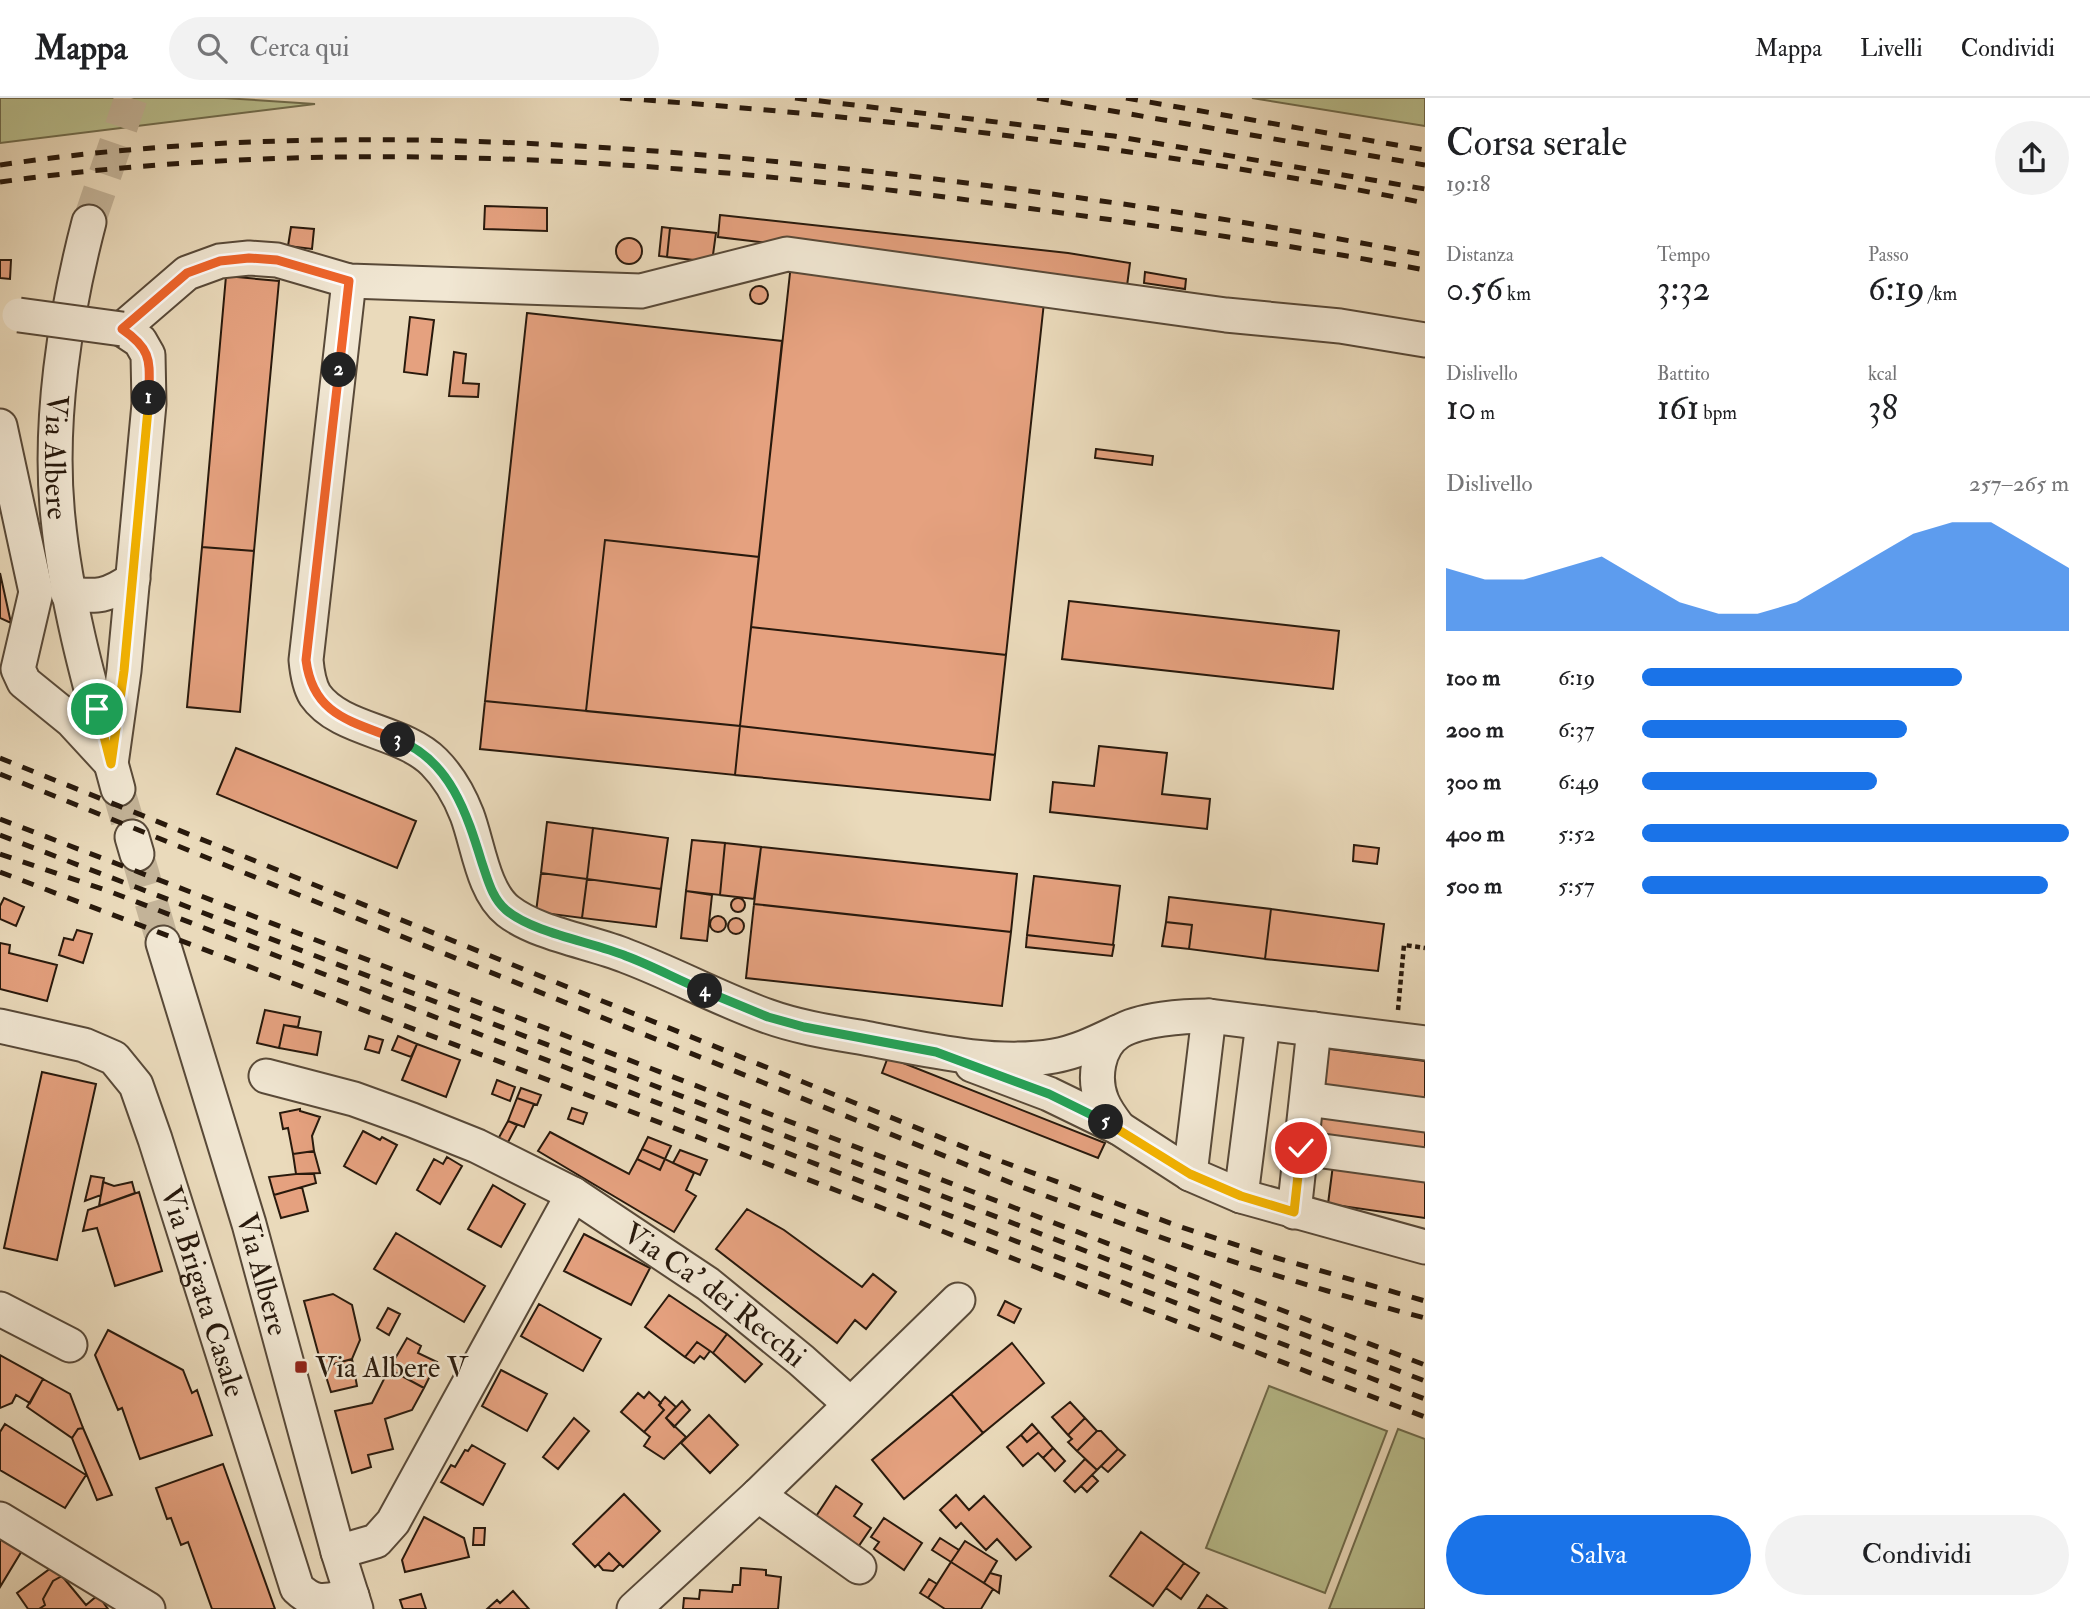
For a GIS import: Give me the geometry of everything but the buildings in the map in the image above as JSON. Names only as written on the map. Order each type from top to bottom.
[{"type":"street","name":"Via Albere","points":[[89,222],[76,271],[63,353],[56,436],[57,516],[68,594],[114,776]]},
{"type":"street","points":[[122,329],[187,273],[220,261],[249,258],[277,260],[349,281],[641,291],[787,254],[1213,313],[1340,326],[1425,340]]},
{"type":"street","points":[[349,281],[306,660],[308,677],[315,695],[329,709],[346,719],[409,744],[436,764],[467,814],[491,888],[498,901],[520,920],[626,956],[768,1017],[804,1027],[936,1052],[1028,1059],[1081,1049],[1142,1023],[1192,1016],[1410,1042]]},
{"type":"street","points":[[9,317],[122,329],[140,341],[148,355],[149,404],[114,776]]},
{"type":"street","name":"Via Albere","points":[[0,426],[36,592],[18,668],[24,682]]},
{"type":"street","points":[[68,594],[101,596],[112,593],[133,579]]},
{"type":"street","points":[[24,682],[49,685],[70,673],[83,655]]},
{"type":"street","points":[[24,682],[72,721],[114,776]]},
{"type":"street","name":"Via Albere","points":[[163,943],[249,1224],[354,1602]]},
{"type":"street","points":[[1190,1174],[1209,1016]]},
{"type":"street","points":[[1241,1196],[1264,1023]]},
{"type":"street","name":"Via Brigata Casale","points":[[0,1026],[84,1045],[104,1053],[114,1058],[136,1085],[298,1588],[309,1599],[320,1602],[354,1602]]},
{"type":"street","points":[[1294,1212],[1314,1029]]},
{"type":"street","points":[[1118,1032],[1105,1045],[1100,1057],[1098,1085],[1105,1107],[1119,1128]]},
{"type":"street","points":[[936,1052],[1049,1094],[1119,1128],[1190,1174],[1241,1196],[1425,1247]]},
{"type":"street","name":"Via Ca' dei Recchi","points":[[266,1076],[354,1099],[412,1120],[477,1146],[573,1194],[708,1284],[850,1404]]},
{"type":"street","points":[[1307,1099],[1425,1115]]},
{"type":"street","points":[[1301,1148],[1425,1165]]},
{"type":"street","points":[[338,1552],[376,1541],[393,1522],[573,1194]]},
{"type":"street","points":[[634,1609],[758,1495],[958,1300]]},
{"type":"street","points":[[0,1309],[70,1345]]},
{"type":"street","points":[[758,1495],[859,1567]]},
{"type":"street","points":[[0,1519],[148,1609]]},
{"type":"path","points":[[1410,1042],[1404,945],[1425,948]]},
{"type":"green space","points":[[0,98],[224,98],[315,104],[0,143]]},
{"type":"green space","points":[[1252,98],[1425,98],[1425,126]]},
{"type":"green space","points":[[1269,1386],[1387,1431],[1325,1593],[1206,1548]]},
{"type":"green space","points":[[1398,1429],[1425,1439],[1425,1609],[1329,1609]]},
{"type":"tunnel","points":[[89,222],[131,98]]},
{"type":"tunnel","points":[[118,789],[132,837]]},
{"type":"tunnel","points":[[137,854],[163,943]]},
{"type":"railway","points":[[620,98],[822,115],[1125,151],[1425,203]]},
{"type":"railway","points":[[795,98],[1114,136],[1425,189]]},
{"type":"railway","points":[[1037,98],[1425,165]]},
{"type":"railway","points":[[1126,98],[1425,150]]},
{"type":"railway","points":[[0,165],[220,143],[331,140],[442,140],[664,152],[884,173],[1088,199],[1223,219],[1425,255]]},
{"type":"railway","points":[[0,182],[132,167],[264,159],[396,157],[528,160],[661,168],[924,194],[1194,232],[1425,270]]},
{"type":"railway","points":[[0,758],[984,1155],[1181,1227],[1425,1301]]},
{"type":"railway","points":[[0,774],[1014,1184],[1218,1257],[1425,1318]]},
{"type":"railway","points":[[0,819],[1425,1365]]},
{"type":"railway","points":[[0,835],[1425,1381]]},
{"type":"railway","points":[[0,854],[111,892],[1425,1399]]},
{"type":"railway","points":[[0,872],[1425,1417]]},
{"type":"place","name":"Via Albere V","points":[[301,1367]]},
{"type":"route","points":[[97,709],[111,764],[124,671],[149,404],[148,355],[140,341],[122,329],[187,273],[220,261],[249,258],[277,260],[349,281],[306,660],[308,677],[315,695],[329,709],[346,719],[409,744],[436,764],[467,814],[491,888],[507,911],[520,920],[626,956],[768,1017],[804,1027],[936,1052],[1049,1094],[1119,1128],[1190,1174],[1241,1196],[1294,1212],[1301,1148]]}]
